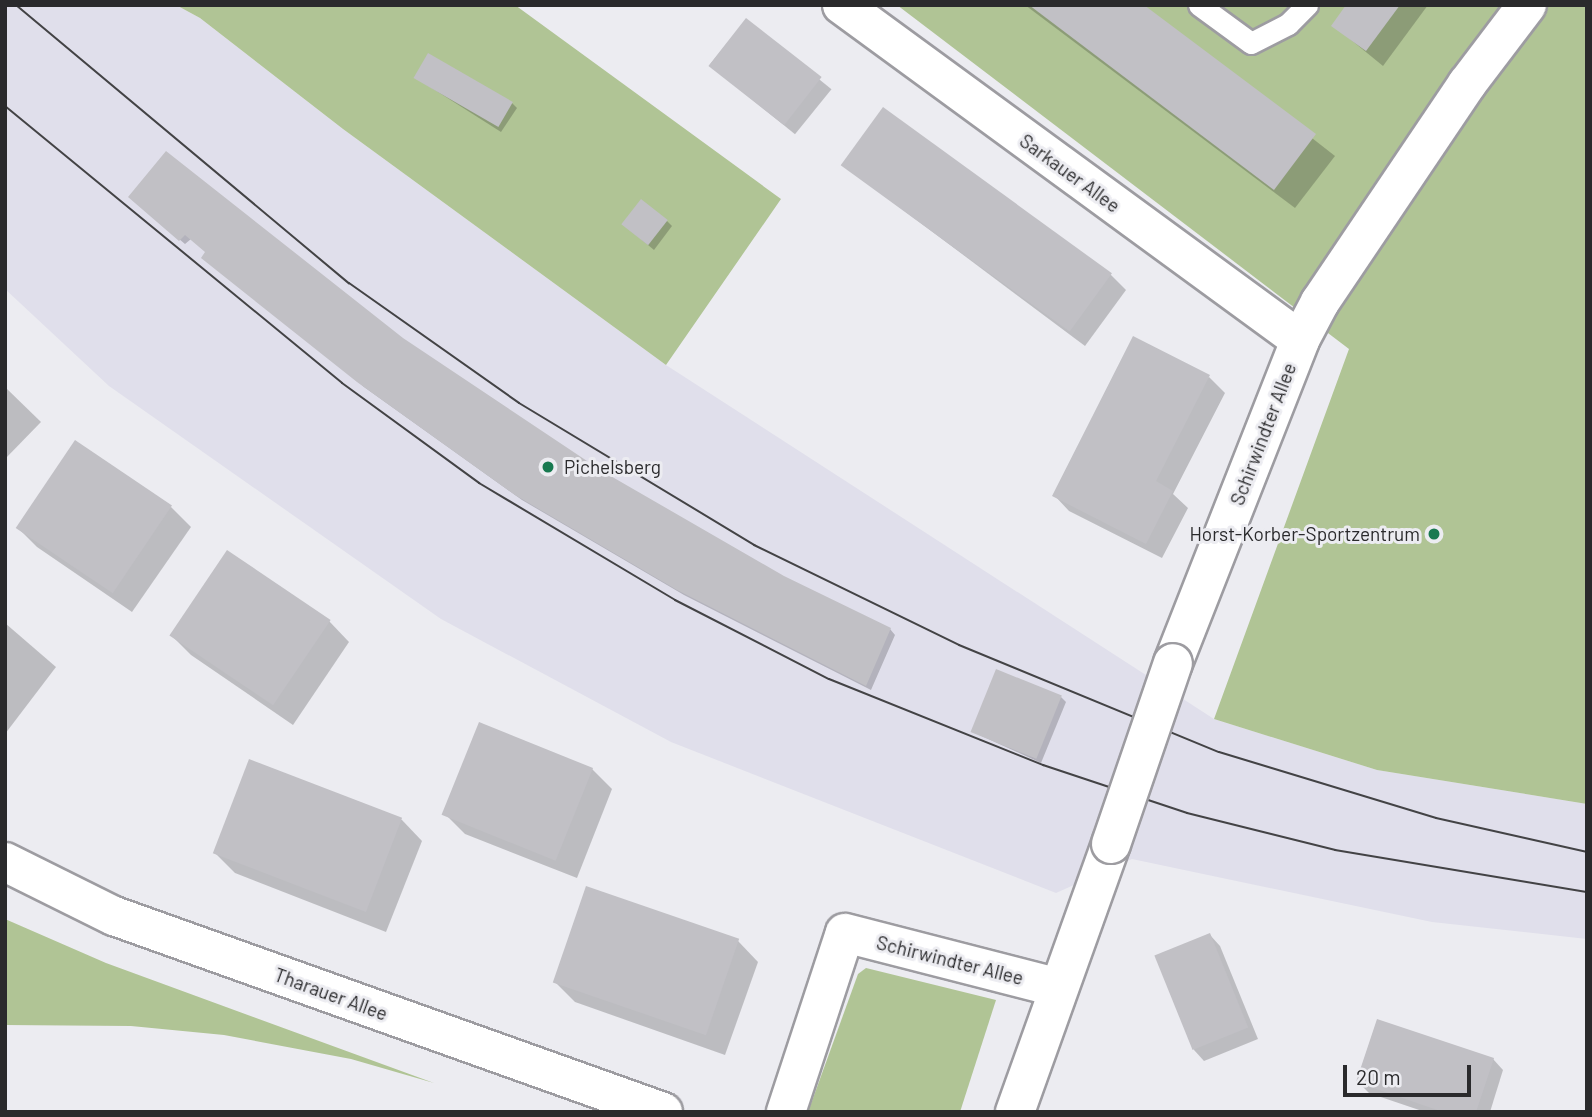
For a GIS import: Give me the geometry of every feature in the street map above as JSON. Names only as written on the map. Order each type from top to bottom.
[{"type":"street","name":"Sarkauer Allee","points":[[842,5],[1300,340]]},
{"type":"street","name":"Schirwindter Allee","points":[[1015,1112],[1056,987],[1111,844],[1173,663],[1300,340],[1320,302],[1466,84],[1527,5]]},
{"type":"street","name":"Tharauer Allee","points":[[5,862],[114,916],[663,1112]]},
{"type":"street","name":"Schirwindter Allee","points":[[786,1112],[845,933],[1056,987]]},
{"type":"lane","points":[[1199,5],[1251,43],[1288,24],[1307,5]]},
{"type":"shaded area","points":[[5,5],[176,5],[200,18],[343,129],[666,365],[1214,719],[1377,770],[1587,804],[1587,939],[1432,922],[1132,859],[1056,893],[671,742],[441,619],[109,386],[5,289]]},
{"type":"green space","points":[[176,5],[515,5],[781,199],[666,365],[343,129],[200,18]]},
{"type":"green space","name":"Horst-Korber-Sportzentrum","points":[[897,5],[1587,5],[1587,804],[1377,770],[1214,719],[1349,349]]},
{"type":"green space","points":[[5,919],[106,963],[434,1083],[351,1059],[224,1035],[131,1026],[5,1025]]},
{"type":"green space","points":[[866,968],[996,1000],[960,1112],[808,1112],[858,974]]},
{"type":"building","points":[[1029,5],[1144,5],[1316,134],[1274,190]]},
{"type":"building","points":[[1346,5],[1400,5],[1366,51],[1331,26]]},
{"type":"building","points":[[746,18],[822,77],[784,125],[708,66]]},
{"type":"building","points":[[428,53],[513,102],[498,127],[414,78]]},
{"type":"building","points":[[883,107],[1112,273],[1070,332],[841,165]]},
{"type":"building","points":[[166,151],[403,338],[602,471],[784,576],[891,628],[866,686],[677,590],[515,495],[357,382],[201,258],[205,252],[185,235],[179,241],[128,197]]},
{"type":"building","points":[[641,199],[668,220],[648,245],[621,224]]},
{"type":"building","points":[[1133,336],[1210,375],[1156,481],[1173,491],[1146,544],[1052,496]]},
{"type":"building","points":[[75,440],[172,505],[113,593],[16,528]]},
{"type":"building","points":[[227,550],[331,620],[273,705],[169,635]]},
{"type":"building","points":[[996,669],[1062,696],[1036,759],[971,732]]},
{"type":"building","points":[[479,722],[593,768],[556,861],[442,815]]},
{"type":"building","points":[[249,759],[402,818],[366,912],[213,853]]},
{"type":"building","points":[[586,886],[739,939],[706,1035],[553,982]]},
{"type":"building","points":[[1210,933],[1248,1028],[1193,1050],[1154,955]]},
{"type":"building","points":[[1377,1019],[1494,1058],[1476,1112],[1443,1112],[1356,1082]]},
{"type":"tram line","points":[[16,5],[349,283],[519,403],[754,545],[959,645],[1219,752],[1436,818],[1587,852]]},
{"type":"tram line","points":[[5,106],[342,383],[479,483],[675,600],[829,679],[1043,765],[1187,813],[1335,850],[1587,892]]},
{"type":"place","name":"Pichelsberg","points":[[548,467]]},
{"type":"place","name":"Horst-Korber-Sportzentrum","points":[[1434,534]]}]
